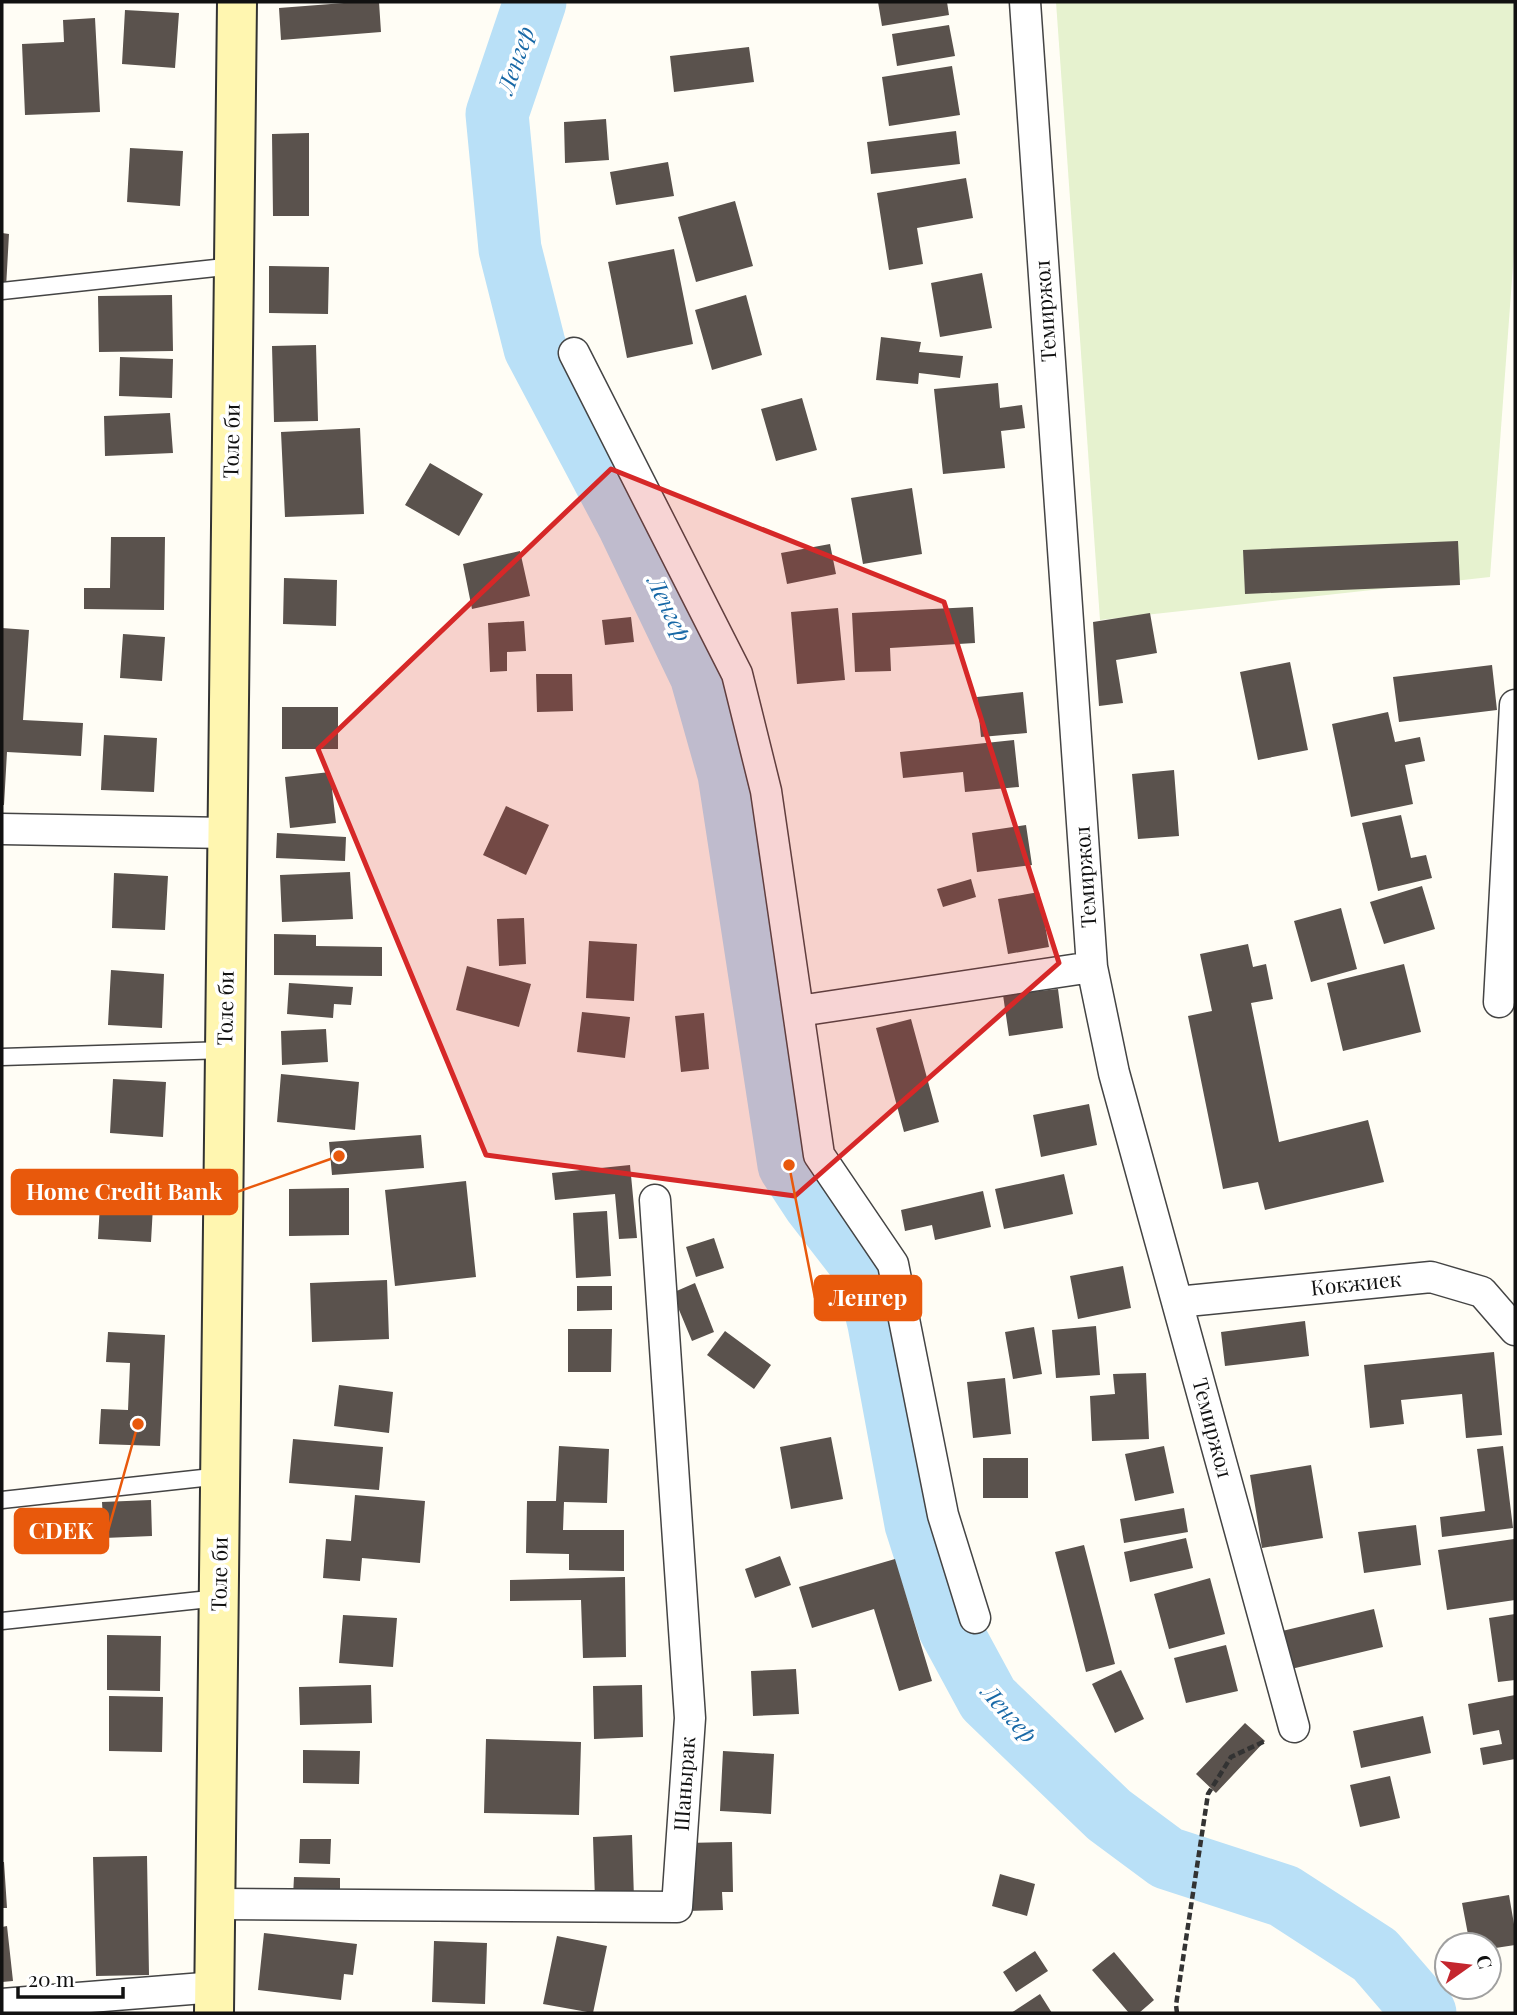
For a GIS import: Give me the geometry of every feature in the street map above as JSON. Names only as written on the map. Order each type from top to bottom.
[{"type":"main road","name":"Толе би","points":[[215,2000],[237,2]]},
{"type":"street","name":"Темиржол","points":[[1025,2],[1092,967],[1114,1073],[1294,1727]]},
{"type":"street","points":[[574,353],[737,674],[766,791],[819,1155],[893,1264],[943,1515],[975,1618]]},
{"type":"street","points":[[1499,1002],[1515,705]]},
{"type":"street","points":[[2,829],[228,833]]},
{"type":"street","points":[[799,1011],[1092,967]]},
{"type":"street","name":"Шанырак","points":[[216,1904],[677,1908],[690,1718],[655,1200]]},
{"type":"street","name":"Кокжиек","points":[[1177,1302],[1431,1276],[1482,1292],[1515,1331]]},
{"type":"street","points":[[2,2004],[215,2000]]},
{"type":"lane","points":[[2,291],[234,266]]},
{"type":"lane","points":[[2,1057],[226,1050]]},
{"type":"lane","points":[[2,1500],[221,1476]]},
{"type":"lane","points":[[2,1621],[219,1598]]},
{"type":"path","points":[[1177,2013],[1176,2005],[1209,1794],[1231,1757],[1294,1727]]},
{"type":"highlighted area","points":[[611,469],[944,602],[1059,963],[795,1196],[486,1155],[318,749]]},
{"type":"green space","points":[[1056,2],[1515,2],[1515,239],[1490,577],[1100,620]]},
{"type":"building","points":[[379,2],[381,32],[281,40],[279,8]]},
{"type":"building","points":[[878,2],[947,2],[949,15],[882,26]]},
{"type":"building","points":[[125,10],[179,13],[175,68],[122,64]]},
{"type":"building","points":[[95,18],[100,112],[25,115],[22,44],[64,42],[63,20]]},
{"type":"building","points":[[949,25],[955,56],[897,66],[892,34]]},
{"type":"building","points":[[749,47],[754,82],[674,92],[670,56]]},
{"type":"building","points":[[952,66],[960,115],[889,126],[882,77]]},
{"type":"building","points":[[606,119],[609,160],[565,163],[564,122]]},
{"type":"building","points":[[956,131],[960,164],[871,174],[867,142]]},
{"type":"building","points":[[309,133],[309,216],[273,216],[272,134]]},
{"type":"building","points":[[130,148],[183,151],[180,206],[127,202]]},
{"type":"building","points":[[668,162],[674,196],[616,205],[610,172]]},
{"type":"building","points":[[966,178],[973,218],[917,228],[923,264],[889,270],[877,193]]},
{"type":"building","points":[[735,201],[753,266],[696,282],[678,217]]},
{"type":"building","points":[[2,233],[9,234],[6,288],[2,288]]},
{"type":"building","points":[[674,249],[693,344],[627,358],[608,262]]},
{"type":"building","points":[[269,266],[329,267],[328,314],[269,313]]},
{"type":"building","points":[[982,273],[992,328],[940,337],[931,283]]},
{"type":"building","points":[[172,295],[173,351],[99,352],[98,296]]},
{"type":"building","points":[[746,295],[762,355],[712,370],[695,310]]},
{"type":"building","points":[[881,337],[921,342],[919,352],[963,356],[960,378],[919,373],[918,384],[876,380]]},
{"type":"building","points":[[316,345],[318,421],[274,422],[272,346]]},
{"type":"building","points":[[120,357],[173,359],[172,398],[119,396]]},
{"type":"building","points":[[998,383],[1000,408],[1022,405],[1025,428],[1001,431],[1005,468],[943,474],[934,389]]},
{"type":"building","points":[[802,398],[817,450],[776,461],[761,409]]},
{"type":"building","points":[[170,413],[173,453],[105,456],[104,416]]},
{"type":"building","points":[[360,428],[364,514],[285,517],[281,432]]},
{"type":"building","points":[[430,463],[483,494],[459,536],[405,505]]},
{"type":"building","points":[[912,488],[922,554],[863,564],[851,498]]},
{"type":"building","points":[[111,537],[165,537],[164,610],[84,609],[84,588],[110,588]]},
{"type":"building","points":[[1458,541],[1460,585],[1245,594],[1243,550]]},
{"type":"building","points":[[830,544],[836,574],[787,584],[781,553]]},
{"type":"building","points":[[520,551],[530,596],[472,609],[463,564]]},
{"type":"building","points":[[284,578],[337,580],[336,626],[283,624]]},
{"type":"building","points":[[973,607],[975,643],[890,648],[891,671],[855,672],[852,613]]},
{"type":"building","points":[[838,608],[845,680],[797,684],[791,612]]},
{"type":"building","points":[[1150,613],[1157,653],[1116,660],[1123,703],[1099,706],[1093,622]]},
{"type":"building","points":[[631,617],[634,642],[605,645],[602,620]]},
{"type":"building","points":[[524,621],[526,651],[507,652],[507,671],[490,672],[488,623]]},
{"type":"building","points":[[2,628],[29,630],[23,720],[83,723],[81,756],[7,752],[4,805],[2,805]]},
{"type":"building","points":[[123,634],[165,637],[162,681],[120,678]]},
{"type":"building","points":[[1290,662],[1308,750],[1258,760],[1240,672]]},
{"type":"building","points":[[1492,665],[1497,710],[1399,722],[1393,677]]},
{"type":"building","points":[[536,674],[572,674],[573,711],[537,712]]},
{"type":"building","points":[[1023,692],[1027,733],[981,737],[977,697]]},
{"type":"building","points":[[282,707],[338,707],[338,749],[282,749]]},
{"type":"building","points":[[1388,712],[1395,742],[1420,737],[1425,761],[1405,765],[1413,804],[1351,817],[1332,724]]},
{"type":"building","points":[[104,735],[157,738],[154,792],[101,790]]},
{"type":"building","points":[[1014,740],[1019,787],[965,792],[963,772],[903,778],[900,752]]},
{"type":"building","points":[[1174,770],[1179,836],[1138,839],[1132,774]]},
{"type":"building","points":[[330,772],[336,823],[290,828],[285,777]]},
{"type":"building","points":[[506,806],[549,825],[526,875],[483,855]]},
{"type":"building","points":[[1401,815],[1411,858],[1426,855],[1432,878],[1378,891],[1362,823]]},
{"type":"building","points":[[1026,825],[1032,865],[977,872],[972,833]]},
{"type":"building","points":[[277,833],[346,837],[345,861],[276,858]]},
{"type":"building","points":[[350,872],[353,919],[282,922],[280,875]]},
{"type":"building","points":[[114,873],[168,876],[165,930],[112,928]]},
{"type":"building","points":[[971,879],[976,897],[943,907],[937,889]]},
{"type":"building","points":[[1422,886],[1435,929],[1384,944],[1370,902]]},
{"type":"building","points":[[1039,892],[1049,947],[1008,954],[998,899]]},
{"type":"building","points":[[1341,908],[1357,969],[1311,982],[1294,921]]},
{"type":"building","points":[[524,918],[526,964],[499,966],[497,919]]},
{"type":"building","points":[[274,934],[316,935],[316,946],[382,947],[382,976],[274,975]]},
{"type":"building","points":[[589,941],[637,944],[634,1001],[586,998]]},
{"type":"building","points":[[1248,944],[1253,967],[1266,964],[1273,999],[1251,1003],[1279,1142],[1368,1120],[1384,1182],[1265,1210],[1258,1182],[1223,1189],[1188,1016],[1212,1011],[1200,954]]},
{"type":"building","points":[[1404,964],[1421,1032],[1343,1051],[1327,983]]},
{"type":"building","points":[[467,966],[531,984],[519,1027],[456,1010]]},
{"type":"building","points":[[111,970],[164,974],[162,1028],[108,1025]]},
{"type":"building","points":[[289,983],[353,987],[351,1005],[334,1004],[333,1018],[287,1014]]},
{"type":"building","points":[[1058,989],[1063,1028],[1009,1036],[1003,995]]},
{"type":"building","points":[[582,1012],[630,1017],[625,1058],[577,1052]]},
{"type":"building","points":[[704,1013],[709,1069],[681,1072],[675,1016]]},
{"type":"building","points":[[911,1019],[939,1122],[904,1132],[876,1028]]},
{"type":"building","points":[[326,1029],[328,1062],[282,1065],[281,1031]]},
{"type":"building","points":[[281,1074],[359,1082],[355,1130],[277,1122]]},
{"type":"building","points":[[113,1079],[166,1082],[163,1137],[110,1133]]},
{"type":"building","points":[[1089,1104],[1097,1145],[1041,1157],[1033,1115]]},
{"type":"building","points":[[421,1135],[424,1168],[332,1175],[329,1142]]},
{"type":"building","points":[[630,1165],[637,1238],[619,1239],[615,1194],[555,1200],[552,1173]]},
{"type":"building","points":[[1064,1174],[1073,1214],[1004,1229],[995,1189]]},
{"type":"building","points":[[466,1181],[476,1277],[395,1286],[385,1190]]},
{"type":"building","points":[[101,1185],[154,1188],[151,1242],[98,1239]]},
{"type":"building","points":[[349,1188],[349,1235],[289,1236],[289,1189]]},
{"type":"building","points":[[983,1191],[991,1227],[935,1240],[932,1225],[905,1231],[901,1210]]},
{"type":"building","points":[[607,1211],[611,1276],[576,1278],[573,1213]]},
{"type":"building","points":[[714,1238],[724,1268],[696,1277],[686,1247]]},
{"type":"building","points":[[1123,1266],[1131,1308],[1078,1319],[1070,1276]]},
{"type":"building","points":[[387,1280],[389,1339],[312,1342],[310,1283]]},
{"type":"building","points":[[695,1283],[714,1332],[692,1341],[672,1293]]},
{"type":"building","points":[[577,1286],[612,1286],[612,1310],[577,1311]]},
{"type":"building","points":[[1305,1321],[1309,1356],[1225,1366],[1221,1332]]},
{"type":"building","points":[[1096,1326],[1100,1375],[1056,1378],[1052,1330]]},
{"type":"building","points":[[1034,1327],[1042,1374],[1013,1379],[1005,1332]]},
{"type":"building","points":[[568,1329],[612,1329],[611,1372],[568,1372]]},
{"type":"building","points":[[725,1331],[771,1365],[754,1389],[707,1355]]},
{"type":"building","points":[[108,1332],[165,1335],[160,1446],[99,1444],[101,1409],[128,1410],[130,1363],[106,1362]]},
{"type":"building","points":[[1494,1352],[1502,1435],[1466,1438],[1462,1394],[1401,1400],[1404,1424],[1370,1428],[1364,1365]]},
{"type":"building","points":[[1146,1373],[1149,1439],[1092,1441],[1090,1396],[1115,1394],[1113,1374]]},
{"type":"building","points":[[1005,1378],[1011,1434],[973,1438],[967,1382]]},
{"type":"building","points":[[339,1385],[393,1392],[389,1433],[334,1426]]},
{"type":"building","points":[[831,1437],[843,1499],[791,1509],[780,1447]]},
{"type":"building","points":[[293,1439],[383,1447],[379,1490],[289,1483]]},
{"type":"building","points":[[559,1446],[609,1449],[607,1503],[564,1502],[563,1530],[624,1530],[624,1571],[569,1570],[569,1554],[526,1553],[527,1501],[556,1501]]},
{"type":"building","points":[[1164,1446],[1174,1493],[1135,1501],[1125,1454]]},
{"type":"building","points":[[1503,1446],[1513,1528],[1442,1537],[1440,1517],[1485,1511],[1477,1449]]},
{"type":"building","points":[[983,1458],[1028,1458],[1028,1498],[983,1498]]},
{"type":"building","points":[[1311,1465],[1323,1538],[1262,1548],[1250,1475]]},
{"type":"building","points":[[355,1495],[425,1501],[420,1563],[362,1558],[360,1581],[323,1578],[326,1539],[351,1541]]},
{"type":"building","points":[[151,1500],[152,1536],[104,1538],[102,1502]]},
{"type":"building","points":[[1184,1508],[1188,1532],[1124,1543],[1120,1519]]},
{"type":"building","points":[[1416,1525],[1421,1565],[1364,1573],[1358,1532]]},
{"type":"building","points":[[1186,1538],[1193,1568],[1130,1582],[1124,1552]]},
{"type":"building","points":[[1514,1539],[1515,1600],[1447,1610],[1438,1550]]},
{"type":"building","points":[[1084,1545],[1115,1664],[1086,1672],[1055,1552]]},
{"type":"building","points":[[780,1556],[791,1585],[755,1598],[745,1569]]},
{"type":"building","points":[[895,1559],[932,1681],[899,1691],[874,1609],[812,1628],[799,1587]]},
{"type":"building","points":[[625,1577],[626,1657],[583,1658],[581,1600],[510,1601],[510,1580]]},
{"type":"building","points":[[1210,1578],[1225,1634],[1169,1649],[1154,1594]]},
{"type":"building","points":[[1374,1609],[1383,1647],[1287,1670],[1278,1632]]},
{"type":"building","points":[[1515,1614],[1515,1680],[1498,1682],[1489,1618]]},
{"type":"building","points":[[343,1615],[397,1618],[393,1667],[339,1663]]},
{"type":"building","points":[[107,1635],[161,1636],[160,1691],[107,1690]]},
{"type":"building","points":[[1226,1645],[1238,1691],[1186,1703],[1174,1658]]},
{"type":"building","points":[[796,1669],[799,1714],[753,1716],[751,1671]]},
{"type":"building","points":[[1121,1670],[1144,1719],[1115,1733],[1092,1684]]},
{"type":"building","points":[[371,1685],[372,1723],[300,1725],[299,1687]]},
{"type":"building","points":[[642,1685],[643,1737],[594,1739],[593,1686]]},
{"type":"building","points":[[1515,1695],[1515,1759],[1483,1765],[1480,1748],[1502,1744],[1499,1730],[1473,1735],[1468,1704]]},
{"type":"building","points":[[109,1696],[163,1697],[162,1752],[109,1751]]},
{"type":"building","points":[[1423,1716],[1431,1753],[1361,1768],[1353,1731]]},
{"type":"building","points":[[1245,1723],[1265,1741],[1216,1793],[1196,1774]]},
{"type":"building","points":[[486,1739],[581,1742],[579,1815],[484,1813]]},
{"type":"building","points":[[303,1750],[360,1751],[359,1784],[303,1783]]},
{"type":"building","points":[[723,1751],[774,1754],[771,1814],[720,1811]]},
{"type":"building","points":[[1390,1776],[1400,1818],[1360,1827],[1350,1785]]},
{"type":"building","points":[[632,1835],[634,1899],[595,1900],[593,1837]]},
{"type":"building","points":[[300,1839],[331,1839],[330,1864],[299,1863]]},
{"type":"building","points":[[732,1842],[733,1892],[722,1892],[723,1910],[687,1911],[685,1843]]},
{"type":"building","points":[[147,1856],[149,1975],[96,1976],[93,1857]]},
{"type":"building","points":[[4,1862],[7,1908],[2,1908]]},
{"type":"building","points":[[1000,1874],[1035,1884],[1027,1916],[992,1906]]},
{"type":"building","points":[[294,1877],[340,1878],[340,1898],[293,1896]]},
{"type":"building","points":[[1509,1895],[1515,1945],[1503,1947],[1503,1931],[1467,1931],[1462,1903]]},
{"type":"building","points":[[7,1926],[13,1981],[2,1982],[2,1927]]},
{"type":"building","points":[[264,1933],[357,1944],[353,1975],[344,1974],[341,2000],[258,1990]]},
{"type":"building","points":[[557,1936],[607,1946],[593,2013],[543,2004]]},
{"type":"building","points":[[434,1941],[487,1943],[485,2004],[432,2002]]},
{"type":"building","points":[[1035,1951],[1048,1971],[1016,1992],[1003,1972]]},
{"type":"building","points":[[1114,1952],[1154,2000],[1139,2013],[1129,2013],[1092,1970]]},
{"type":"building","points":[[1040,1994],[1052,2013],[1011,2013]]},
{"type":"waterway","name":"Ленгер","points":[[535,2],[497,114],[510,249],[535,348],[629,525],[701,675],[729,774],[789,1165],[814,1203],[866,1270],[879,1324],[916,1524],[949,1627],[988,1699],[1109,1815],[1167,1858],[1284,1896],[1375,1955],[1425,2013]]},
{"type":"place","name":"Home Credit Bank","points":[[339,1156]]},
{"type":"place","name":"Ленгер","points":[[789,1165]]},
{"type":"place","name":"CDEK","points":[[138,1424]]}]
